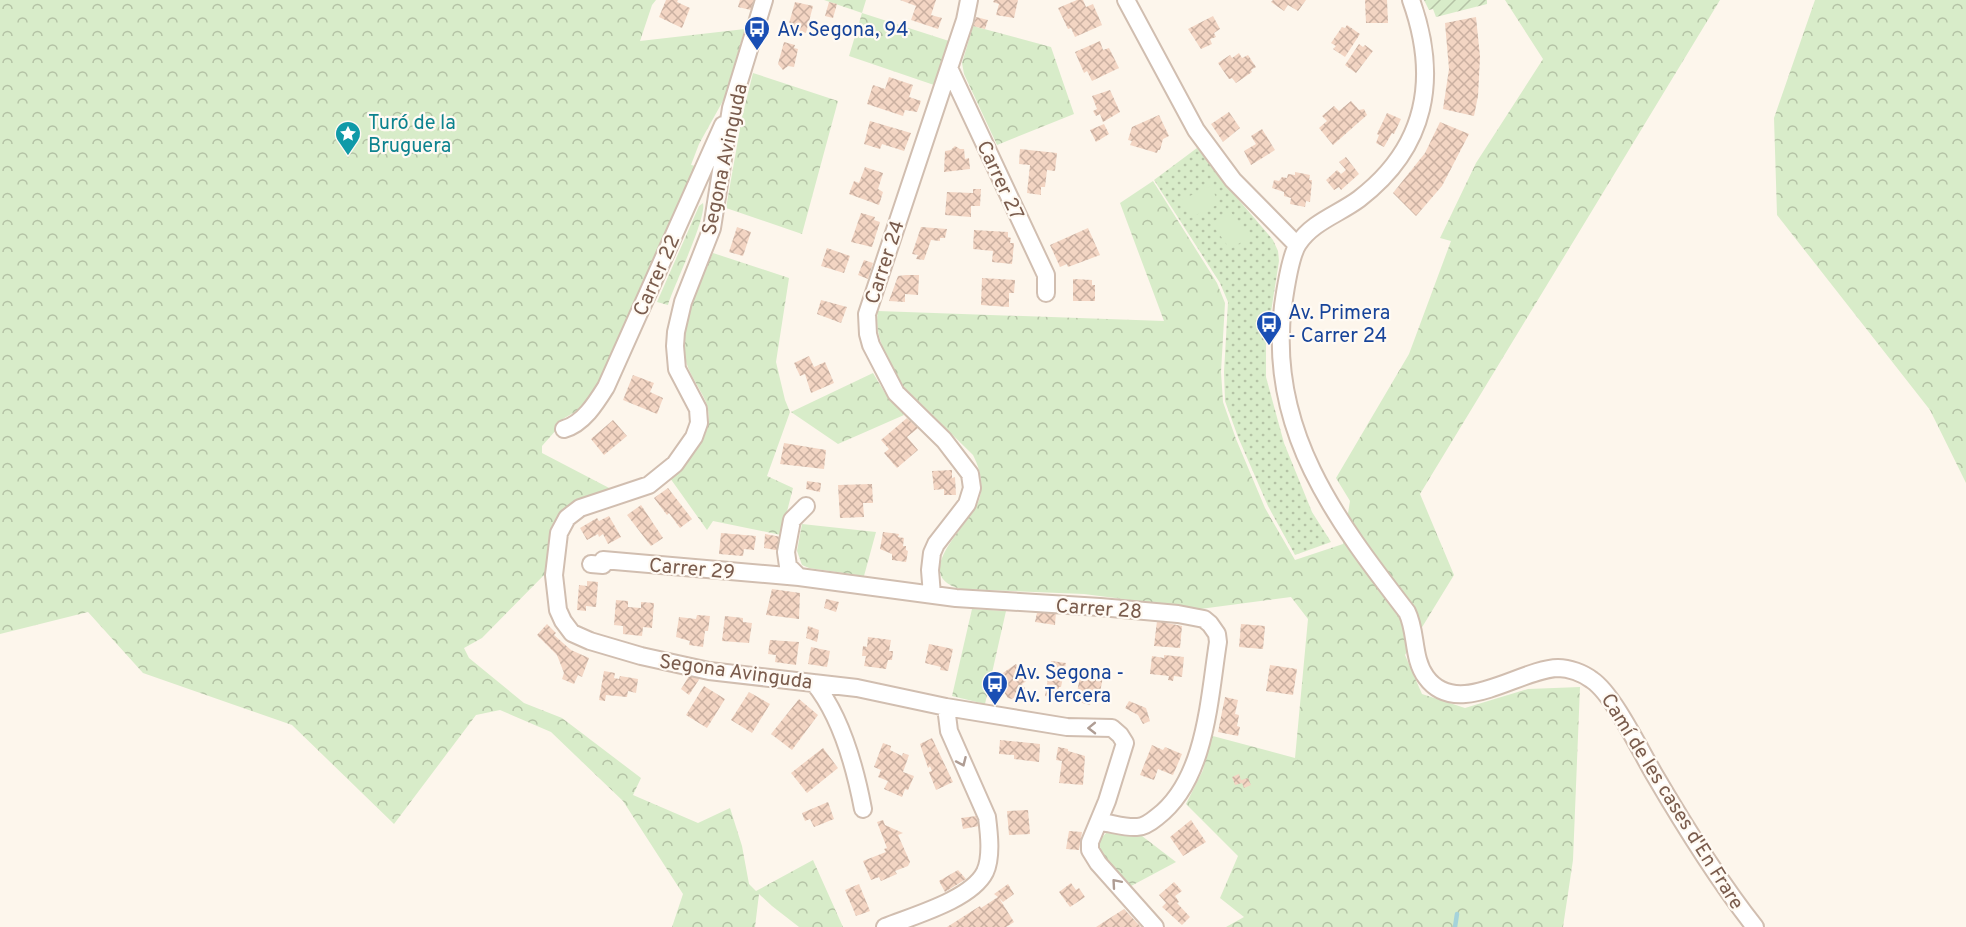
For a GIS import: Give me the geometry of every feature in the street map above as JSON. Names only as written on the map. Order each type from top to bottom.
[{"type":"street","name":"Segona Avinguda","points":[[764,0],[731,108],[712,228],[683,302],[675,346],[677,369],[699,416],[694,437],[675,464],[649,485],[580,508],[567,518],[560,533],[554,575],[556,598],[563,621],[572,633],[590,641],[662,662],[698,669],[814,682],[897,695],[1066,727],[1112,728],[1125,744],[1100,822],[1090,842],[1090,850],[1098,863],[1155,927]]},
{"type":"street","name":"Carrer 24","points":[[932,595],[930,570],[932,553],[936,544],[967,504],[972,489],[970,474],[944,440],[896,393],[871,345],[867,314],[965,20],[969,0]]},
{"type":"street","points":[[1126,0],[1196,130],[1233,180],[1297,245],[1316,226],[1358,200],[1376,185],[1391,170],[1411,138],[1422,104],[1425,50],[1411,0]]},
{"type":"street","name":"Carrer 27","points":[[949,68],[1046,275],[1046,293]]},
{"type":"street","name":"Carrer 22","points":[[564,429],[580,420],[609,381],[731,108]]},
{"type":"street","name":"Camí de les cases d'En Frare","points":[[1297,245],[1284,296],[1279,348],[1281,374],[1300,445],[1309,468],[1339,521],[1407,612],[1412,622],[1416,656],[1425,676],[1442,690],[1458,694],[1480,692],[1536,672],[1560,668],[1573,670],[1590,678],[1608,696],[1698,846],[1755,927]]},
{"type":"street","points":[[799,577],[791,572],[786,552],[792,520],[806,506]]},
{"type":"street","name":"Carrer 29","points":[[591,564],[603,565],[603,560],[799,577]]},
{"type":"street","name":"Carrer 28","points":[[799,577],[932,595],[1178,614],[1204,619],[1214,628],[1218,642],[1202,739],[1196,761],[1181,793],[1169,808],[1143,826],[1136,828],[1100,822]]},
{"type":"street","points":[[814,682],[829,704],[842,735],[858,778],[863,809]]},
{"type":"street","points":[[885,927],[954,899],[968,890],[985,872],[988,861],[987,817],[948,731],[946,706]]},
{"type":"green space","points":[[0,0],[656,0],[652,5],[640,41],[745,29],[724,99],[699,144],[691,165],[696,166],[605,377],[587,405],[561,420],[557,429],[542,446],[542,453],[613,490],[579,499],[563,510],[551,527],[548,571],[482,638],[464,648],[469,658],[524,703],[562,718],[641,778],[633,795],[698,823],[730,808],[742,846],[749,884],[756,891],[813,860],[843,927],[799,927],[759,894],[755,927],[672,927],[683,894],[623,801],[551,732],[500,710],[476,715],[394,824],[292,725],[143,673],[88,612],[0,634]]},
{"type":"green space","points":[[824,0],[866,0],[862,13]]},
{"type":"green space","points":[[1424,0],[1487,0],[1487,4],[1436,17],[1433,9],[1429,10]]},
{"type":"green space","points":[[1505,0],[1720,0],[1420,494],[1454,575],[1405,655],[1422,694],[1465,708],[1528,689],[1580,687],[1573,860],[1563,927],[1226,927],[1244,917],[1220,898],[1238,856],[1186,804],[1203,770],[1209,735],[1295,758],[1308,619],[1291,597],[1200,609],[1084,594],[961,589],[946,582],[940,572],[941,561],[979,500],[981,482],[979,471],[973,455],[904,387],[888,360],[880,340],[878,311],[1164,321],[1120,203],[1153,181],[1217,283],[1225,303],[1221,372],[1223,402],[1265,508],[1295,560],[1343,544],[1350,501],[1336,478],[1409,354],[1451,241],[1440,238],[1476,163],[1543,59]]},
{"type":"green space","points":[[1815,0],[1966,0],[1966,483],[1930,410],[1777,215],[1774,118]]},
{"type":"green space","points":[[862,13],[949,41],[934,85],[849,56]]},
{"type":"green space","points":[[973,26],[1051,47],[1074,114],[997,145],[964,74],[962,63]]},
{"type":"green space","points":[[753,73],[838,101],[802,234],[726,208],[742,117]]},
{"type":"green space","points":[[1197,148],[1273,240],[1278,251],[1279,261],[1266,344],[1266,377],[1284,443],[1312,512],[1331,542],[1295,555],[1268,506],[1225,401],[1224,372],[1228,302],[1220,283],[1154,180]]},
{"type":"green space","points":[[1211,186],[1219,204],[1190,218],[1181,200]]},
{"type":"green space","points":[[703,203],[703,211],[695,237],[668,305],[657,302],[699,206]]},
{"type":"green space","points":[[1230,211],[1250,237],[1230,249],[1211,223]]},
{"type":"green space","points":[[713,253],[789,278],[776,362],[790,412],[767,476],[793,488],[781,535],[713,521],[707,530],[670,478],[702,442],[709,419],[708,408],[688,368],[684,338],[689,312]]},
{"type":"green space","points":[[873,373],[885,393],[904,415],[838,444],[791,412]]},
{"type":"green space","points":[[802,524],[876,532],[864,576],[802,565],[797,551]]},
{"type":"green space","points":[[972,609],[1006,611],[985,704],[952,696]]},
{"type":"green space","points":[[1106,833],[1142,836],[1176,862],[1131,886],[1100,852],[1099,841]]},
{"type":"building","points":[[666,0],[678,0],[677,2],[690,8],[682,28],[659,17]]},
{"type":"building","points":[[740,0],[754,0],[751,10],[738,7]]},
{"type":"building","points":[[900,0],[936,0],[931,15],[942,18],[938,29],[911,20],[916,6]]},
{"type":"building","points":[[994,0],[1018,0],[1014,18],[996,15],[999,4],[993,2]]},
{"type":"building","points":[[1077,0],[1083,0],[1086,7],[1093,4],[1102,25],[1075,37],[1071,28],[1068,29],[1058,8]]},
{"type":"building","points":[[1273,0],[1306,0],[1298,11],[1288,5],[1284,11],[1271,2]]},
{"type":"building","points":[[1365,0],[1387,0],[1388,23],[1366,23]]},
{"type":"building","points":[[795,2],[813,6],[806,33],[788,27]]},
{"type":"building","points":[[829,2],[837,4],[833,18],[825,16]]},
{"type":"building","points":[[1213,16],[1220,29],[1214,33],[1216,37],[1210,39],[1212,44],[1201,49],[1188,29]]},
{"type":"building","points":[[976,17],[988,20],[985,29],[973,26]]},
{"type":"building","points":[[1476,17],[1480,57],[1478,96],[1474,116],[1443,109],[1449,69],[1445,23]]},
{"type":"building","points":[[1347,25],[1360,34],[1345,57],[1333,49],[1336,46],[1331,43],[1342,27],[1345,28]]},
{"type":"building","points":[[1100,41],[1103,50],[1109,48],[1119,68],[1092,81],[1087,71],[1084,73],[1075,52]]},
{"type":"building","points":[[784,42],[795,45],[794,48],[798,49],[794,67],[788,66],[783,70],[778,64]]},
{"type":"building","points":[[1359,44],[1373,51],[1356,73],[1345,65]]},
{"type":"building","points":[[1239,53],[1242,58],[1248,55],[1256,67],[1236,83],[1232,78],[1229,79],[1218,63],[1230,55],[1232,58]]},
{"type":"building","points":[[889,77],[913,85],[909,97],[921,101],[917,112],[905,110],[903,116],[867,104],[873,85],[885,89]]},
{"type":"building","points":[[1110,90],[1120,112],[1103,122],[1100,114],[1096,116],[1093,111],[1097,109],[1092,96]]},
{"type":"building","points":[[1351,101],[1359,110],[1364,109],[1367,115],[1333,145],[1319,128],[1327,121],[1322,116],[1334,106],[1339,111]]},
{"type":"building","points":[[1229,112],[1240,128],[1223,142],[1211,124]]},
{"type":"building","points":[[1387,113],[1401,119],[1394,134],[1392,133],[1384,147],[1376,143],[1379,135],[1377,134]]},
{"type":"building","points":[[1159,115],[1169,136],[1163,139],[1160,150],[1157,153],[1130,145],[1132,141],[1128,140],[1132,127]]},
{"type":"building","points":[[870,121],[911,133],[904,151],[882,144],[880,149],[864,144]]},
{"type":"building","points":[[1440,122],[1469,134],[1442,186],[1416,216],[1393,193],[1425,153]]},
{"type":"building","points":[[1104,124],[1109,134],[1096,142],[1090,130]]},
{"type":"building","points":[[1262,129],[1275,150],[1251,165],[1244,151],[1256,144],[1251,136]]},
{"type":"building","points":[[955,146],[964,149],[965,159],[969,158],[970,169],[944,172],[945,151]]},
{"type":"building","points":[[1020,149],[1057,153],[1055,171],[1047,170],[1045,187],[1041,187],[1041,195],[1027,193],[1030,165],[1019,164]]},
{"type":"building","points":[[1346,157],[1359,174],[1341,190],[1339,187],[1334,190],[1326,180],[1337,170],[1341,174],[1346,170],[1339,162]]},
{"type":"building","points":[[865,167],[883,173],[878,189],[883,192],[879,205],[849,194],[854,181],[859,183]]},
{"type":"building","points":[[1295,172],[1310,175],[1309,180],[1312,180],[1310,202],[1306,201],[1305,207],[1290,204],[1291,198],[1284,196],[1284,192],[1272,188],[1274,180],[1287,178],[1288,174],[1295,175]]},
{"type":"building","points":[[973,189],[981,189],[980,206],[971,206],[971,217],[945,215],[947,192],[973,193]]},
{"type":"building","points":[[861,213],[875,217],[874,220],[880,222],[872,247],[851,242]]},
{"type":"building","points":[[737,227],[751,232],[743,256],[729,252]]},
{"type":"building","points":[[921,227],[947,229],[945,238],[940,238],[940,241],[931,240],[924,260],[916,259],[918,255],[912,254]]},
{"type":"building","points":[[1088,228],[1100,255],[1068,267],[1067,264],[1060,267],[1050,245]]},
{"type":"building","points":[[974,230],[1008,232],[1008,237],[1011,238],[1010,243],[1014,243],[1012,264],[992,262],[993,251],[973,249]]},
{"type":"building","points":[[827,248],[850,256],[844,273],[821,266]]},
{"type":"building","points":[[864,260],[873,263],[868,279],[858,275]]},
{"type":"building","points":[[919,275],[918,295],[905,294],[905,302],[889,301],[898,276]]},
{"type":"building","points":[[982,278],[1015,280],[1014,293],[1009,293],[1009,307],[981,305]]},
{"type":"building","points":[[1073,279],[1092,280],[1092,285],[1095,285],[1095,301],[1073,301]]},
{"type":"building","points":[[821,300],[847,307],[841,323],[817,314]]},
{"type":"building","points":[[809,356],[814,367],[825,362],[834,383],[811,393],[805,374],[800,376],[794,363]]},
{"type":"building","points":[[633,375],[654,383],[650,392],[663,398],[657,414],[623,400]]},
{"type":"building","points":[[907,418],[918,428],[907,437],[918,450],[897,468],[884,453],[889,449],[881,440]]},
{"type":"building","points":[[613,420],[627,436],[604,455],[591,439]]},
{"type":"building","points":[[784,443],[826,450],[824,469],[780,464]]},
{"type":"building","points":[[952,470],[952,478],[955,477],[956,495],[944,495],[944,489],[934,490],[932,471]]},
{"type":"building","points":[[807,481],[821,483],[820,492],[806,489]]},
{"type":"building","points":[[872,484],[873,503],[863,503],[864,517],[840,518],[838,485]]},
{"type":"building","points":[[668,488],[692,519],[680,528],[654,498]]},
{"type":"building","points":[[641,505],[663,538],[651,546],[627,515]]},
{"type":"building","points":[[609,516],[621,537],[608,544],[603,534],[587,540],[580,528],[597,518],[599,521]]},
{"type":"building","points":[[883,532],[899,534],[898,537],[904,538],[903,546],[906,546],[908,551],[906,562],[892,560],[892,554],[880,549]]},
{"type":"building","points":[[721,533],[756,536],[754,550],[744,549],[743,556],[719,554]]},
{"type":"building","points":[[765,534],[781,537],[781,551],[764,548]]},
{"type":"building","points":[[587,581],[598,582],[596,607],[586,606],[586,611],[577,610],[579,585],[587,586]]},
{"type":"building","points":[[772,589],[800,593],[799,619],[766,615]]},
{"type":"building","points":[[826,599],[839,602],[836,612],[824,608]]},
{"type":"building","points":[[616,600],[628,601],[628,607],[641,608],[641,602],[654,603],[652,628],[643,627],[642,636],[623,634],[623,626],[614,625]]},
{"type":"building","points":[[1056,612],[1055,625],[1035,622],[1037,613]]},
{"type":"building","points":[[697,615],[710,616],[703,647],[689,645],[690,641],[676,637],[679,617],[696,619]]},
{"type":"building","points":[[725,616],[743,618],[743,622],[752,623],[749,643],[722,641]]},
{"type":"building","points":[[1157,621],[1182,626],[1180,648],[1154,646]]},
{"type":"building","points":[[547,624],[556,633],[554,635],[571,650],[589,658],[582,677],[578,675],[574,684],[562,679],[564,673],[557,655],[537,635]]},
{"type":"building","points":[[1241,624],[1265,626],[1263,649],[1239,647]]},
{"type":"building","points":[[808,626],[819,630],[817,642],[806,638]]},
{"type":"building","points":[[868,637],[891,640],[889,651],[893,651],[892,660],[888,660],[886,669],[864,666],[866,656],[862,656],[863,646],[867,647]]},
{"type":"building","points":[[770,640],[799,642],[796,665],[775,662],[776,655],[768,654]]},
{"type":"building","points":[[929,644],[953,649],[948,671],[925,663]]},
{"type":"building","points":[[811,647],[830,651],[827,667],[808,664]]},
{"type":"building","points":[[1164,655],[1184,657],[1182,677],[1174,676],[1173,681],[1168,680],[1169,676],[1150,674],[1152,656],[1164,658]]},
{"type":"building","points":[[1051,661],[1066,663],[1057,698],[1045,696]]},
{"type":"building","points":[[1016,664],[1028,680],[1022,684],[1024,691],[1012,699],[1008,698],[1000,686],[1004,681],[1000,675]]},
{"type":"building","points":[[1270,665],[1297,669],[1293,695],[1266,691]]},
{"type":"building","points":[[604,671],[615,673],[614,678],[619,679],[620,676],[638,679],[636,693],[628,691],[627,697],[606,695],[605,701],[599,700]]},
{"type":"building","points":[[1081,673],[1103,677],[1098,702],[1091,701],[1090,705],[1075,701]]},
{"type":"building","points":[[689,676],[700,678],[689,695],[681,689]]},
{"type":"building","points":[[704,686],[725,699],[707,728],[686,715]]},
{"type":"building","points":[[749,692],[770,704],[752,733],[731,720]]},
{"type":"building","points":[[1225,697],[1238,700],[1235,714],[1239,715],[1238,736],[1218,732]]},
{"type":"building","points":[[799,699],[818,715],[792,750],[771,734]]},
{"type":"building","points":[[1129,701],[1146,708],[1150,721],[1143,724],[1138,715],[1125,708]]},
{"type":"building","points":[[932,738],[953,782],[936,790],[929,772],[932,771],[930,766],[928,768],[920,744]]},
{"type":"building","points":[[1000,740],[1040,744],[1039,762],[1014,759],[1014,755],[999,754]]},
{"type":"building","points":[[883,743],[891,746],[890,750],[902,756],[903,753],[909,755],[903,772],[914,776],[902,797],[884,789],[888,781],[878,777],[881,770],[874,767]]},
{"type":"building","points":[[1152,745],[1163,750],[1165,747],[1182,754],[1173,775],[1158,769],[1154,780],[1140,775]]},
{"type":"building","points":[[1058,747],[1085,756],[1083,785],[1059,783],[1062,761],[1056,760]]},
{"type":"building","points":[[823,748],[838,768],[807,793],[791,773]]},
{"type":"building","points":[[1239,774],[1241,780],[1248,778],[1251,785],[1244,788],[1242,783],[1235,785],[1232,777]]},
{"type":"building","points":[[828,802],[834,819],[814,827],[810,819],[805,821],[802,813]]},
{"type":"building","points":[[1028,810],[1030,834],[1009,835],[1007,811]]},
{"type":"building","points":[[976,816],[979,826],[963,829],[961,818]]},
{"type":"building","points":[[883,820],[885,825],[903,833],[898,835],[910,862],[908,866],[895,871],[897,874],[881,881],[879,877],[871,880],[863,861],[886,852],[884,849],[887,848],[877,822]]},
{"type":"building","points":[[1191,820],[1206,842],[1183,856],[1170,837]]},
{"type":"building","points":[[1069,831],[1082,832],[1079,850],[1066,849]]},
{"type":"building","points":[[958,870],[966,879],[945,892],[939,881]]},
{"type":"building","points":[[1174,882],[1182,891],[1175,896],[1179,902],[1177,903],[1190,917],[1182,925],[1162,907],[1166,903],[1159,895]]},
{"type":"building","points":[[1071,883],[1076,890],[1079,888],[1085,897],[1070,907],[1059,892]]},
{"type":"building","points":[[859,884],[870,911],[856,916],[845,890]]},
{"type":"building","points":[[1008,884],[1014,894],[1003,902],[999,898],[1014,922],[1006,927],[947,927],[998,897],[994,894]]},
{"type":"building","points":[[1124,909],[1141,927],[1096,927]]},
{"type":"waterway","points":[[1455,927],[1457,914]]},
{"type":"place","name":"Av. Segona, 94","points":[[757,52]]},
{"type":"place","name":"Turó de la Bruguera","points":[[348,157]]},
{"type":"place","name":"Av. Primera - Carrer 24","points":[[1269,347]]},
{"type":"place","name":"Av. Segona - Av. Tercera","points":[[995,707]]}]
